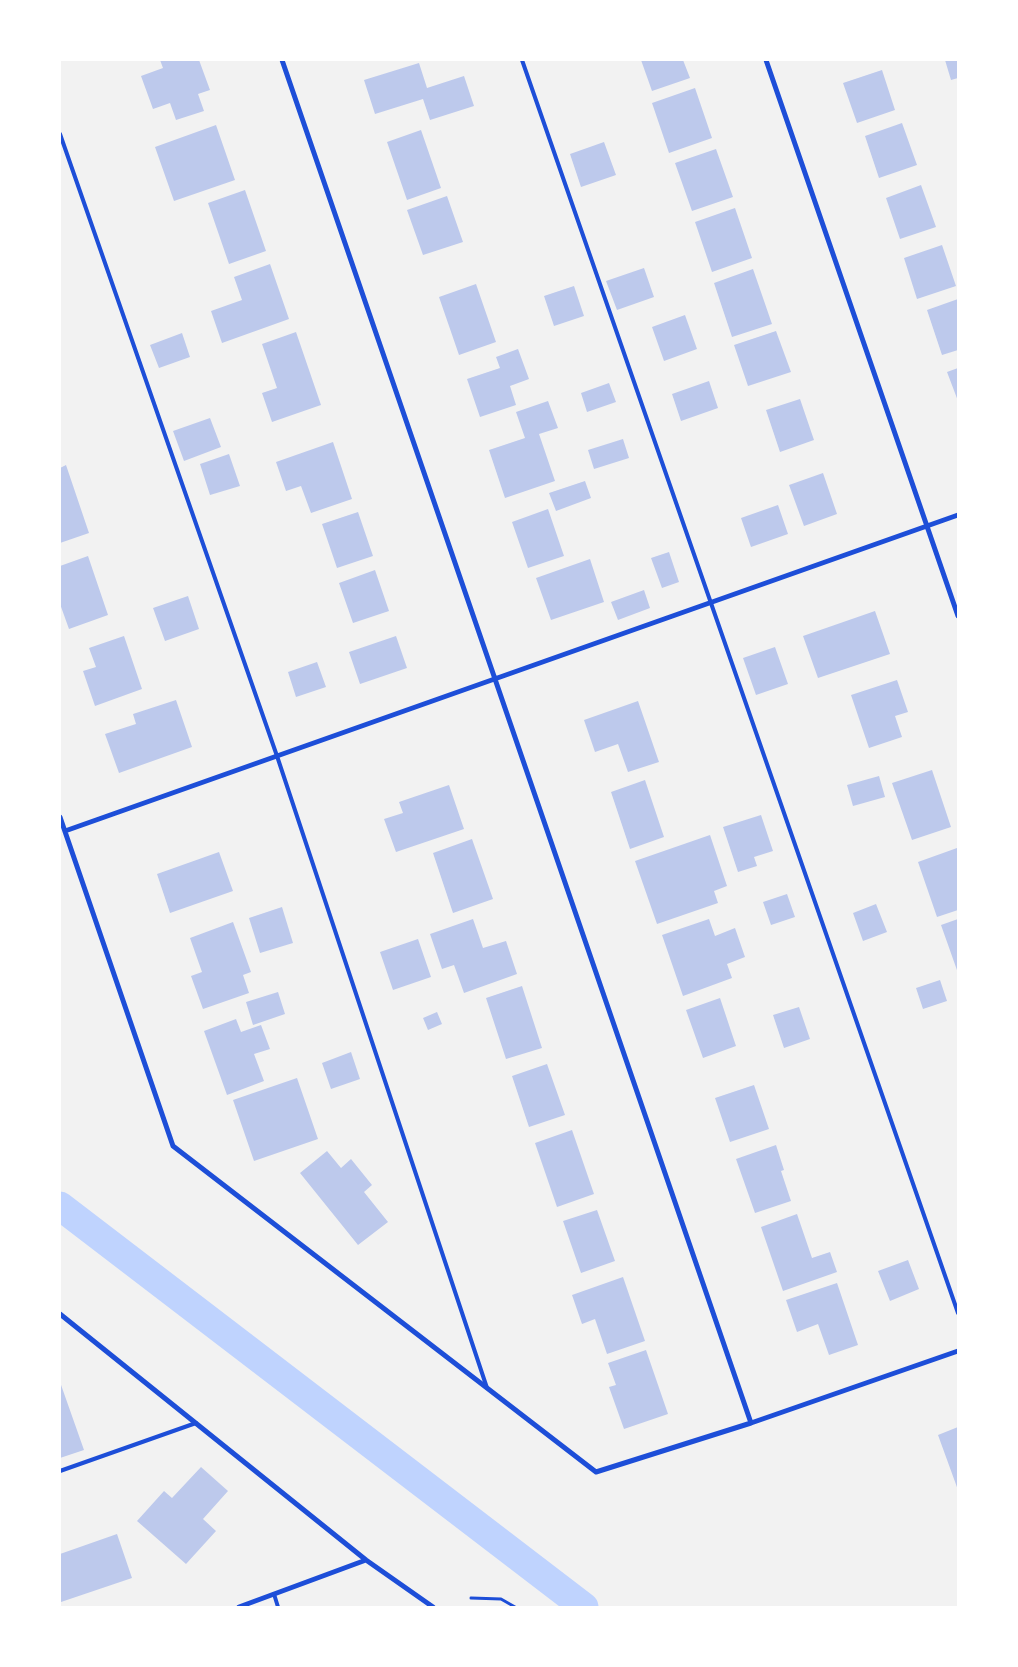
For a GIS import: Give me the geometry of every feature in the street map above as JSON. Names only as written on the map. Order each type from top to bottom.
[{"type":"street","points":[[282,60],[751,1423]]},
{"type":"street","points":[[766,60],[958,616]]},
{"type":"street","points":[[65,831],[958,515]]},
{"type":"street","points":[[60,817],[174,1146],[596,1472],[751,1423],[958,1351]]},
{"type":"street","points":[[60,1314],[366,1560],[433,1607]]},
{"type":"street","points":[[238,1607],[366,1560]]},
{"type":"lane","points":[[522,60],[958,1313]]},
{"type":"lane","points":[[60,134],[277,756],[487,1388]]},
{"type":"lane","points":[[60,1471],[196,1423]]},
{"type":"lane","points":[[274,1594],[278,1607]]},
{"type":"path","points":[[471,1598],[502,1599],[515,1607]]},
{"type":"building","points":[[160,60],[199,60],[210,90],[198,94],[204,111],[176,120],[170,103],[153,109],[141,76],[163,68]]},
{"type":"building","points":[[641,60],[683,60],[690,78],[652,91]]},
{"type":"building","points":[[945,60],[958,60],[958,78],[951,80]]},
{"type":"building","points":[[419,63],[427,88],[464,76],[474,106],[430,120],[423,99],[375,114],[364,80]]},
{"type":"building","points":[[882,70],[895,110],[857,123],[843,83]]},
{"type":"building","points":[[695,88],[712,138],[669,153],[652,103]]},
{"type":"building","points":[[902,123],[917,165],[879,178],[865,136]]},
{"type":"building","points":[[216,125],[235,180],[174,201],[155,147]]},
{"type":"building","points":[[421,130],[441,188],[407,200],[387,142]]},
{"type":"building","points":[[604,142],[616,175],[581,187],[570,154]]},
{"type":"building","points":[[716,149],[733,197],[692,211],[675,163]]},
{"type":"building","points":[[921,185],[936,227],[900,239],[886,198]]},
{"type":"building","points":[[245,190],[266,251],[229,264],[208,203]]},
{"type":"building","points":[[447,196],[463,242],[423,255],[407,210]]},
{"type":"building","points":[[735,208],[752,258],[712,272],[695,222]]},
{"type":"building","points":[[942,245],[956,286],[917,299],[904,258]]},
{"type":"building","points":[[270,264],[289,319],[222,343],[211,311],[242,300],[234,277]]},
{"type":"building","points":[[644,268],[654,297],[617,310],[606,281]]},
{"type":"building","points":[[753,269],[772,324],[732,337],[714,283]]},
{"type":"building","points":[[476,284],[496,342],[459,355],[439,297]]},
{"type":"building","points":[[574,286],[584,316],[554,326],[544,296]]},
{"type":"building","points":[[958,299],[958,350],[942,355],[927,310]]},
{"type":"building","points":[[685,315],[697,349],[664,361],[652,327]]},
{"type":"building","points":[[776,331],[791,372],[748,386],[734,345]]},
{"type":"building","points":[[296,332],[321,405],[272,422],[262,393],[277,388],[262,344]]},
{"type":"building","points":[[182,333],[190,357],[159,368],[150,345]]},
{"type":"building","points":[[518,349],[529,379],[510,386],[516,405],[480,417],[467,379],[500,368],[496,357]]},
{"type":"building","points":[[958,368],[958,401],[947,372]]},
{"type":"building","points":[[709,381],[718,408],[681,421],[672,394]]},
{"type":"building","points":[[609,383],[616,402],[587,412],[581,393]]},
{"type":"building","points":[[800,399],[814,440],[780,452],[766,410]]},
{"type":"building","points":[[548,401],[558,428],[539,434],[555,481],[505,498],[489,450],[525,438],[516,412]]},
{"type":"building","points":[[210,418],[221,447],[184,461],[173,431]]},
{"type":"building","points":[[623,439],[629,458],[594,469],[588,450]]},
{"type":"building","points":[[333,442],[352,499],[311,513],[301,486],[286,491],[276,462]]},
{"type":"building","points":[[229,454],[240,486],[210,495],[200,464]]},
{"type":"building","points":[[66,465],[89,533],[60,543],[60,468]]},
{"type":"building","points":[[823,473],[837,514],[804,526],[789,485]]},
{"type":"building","points":[[585,481],[591,498],[556,511],[549,493]]},
{"type":"building","points":[[778,505],[788,534],[751,547],[741,518]]},
{"type":"building","points":[[548,509],[564,556],[528,568],[512,522]]},
{"type":"building","points":[[358,512],[373,556],[337,568],[322,524]]},
{"type":"building","points":[[669,552],[679,582],[662,588],[651,558]]},
{"type":"building","points":[[88,556],[108,615],[69,629],[60,604],[60,566]]},
{"type":"building","points":[[590,559],[604,602],[551,620],[536,578]]},
{"type":"building","points":[[375,570],[389,611],[353,623],[339,583]]},
{"type":"building","points":[[644,590],[650,608],[618,620],[611,602]]},
{"type":"building","points":[[188,596],[199,629],[165,641],[153,608]]},
{"type":"building","points":[[875,611],[890,654],[818,678],[803,636]]},
{"type":"building","points":[[124,636],[142,689],[95,706],[83,671],[96,667],[89,648]]},
{"type":"building","points":[[396,636],[407,668],[360,684],[349,652]]},
{"type":"building","points":[[775,647],[788,684],[756,695],[743,658]]},
{"type":"building","points":[[317,662],[326,687],[296,697],[288,672]]},
{"type":"building","points":[[897,680],[908,712],[895,716],[902,737],[869,748],[851,695]]},
{"type":"building","points":[[176,700],[192,747],[119,773],[105,734],[136,724],[133,714]]},
{"type":"building","points":[[638,701],[659,762],[628,772],[618,744],[595,752],[584,720]]},
{"type":"building","points":[[932,770],[951,827],[912,840],[892,783]]},
{"type":"building","points":[[879,776],[885,797],[853,806],[847,785]]},
{"type":"building","points":[[645,780],[664,837],[630,849],[611,792]]},
{"type":"building","points":[[449,785],[464,829],[396,852],[384,819],[403,813],[399,802]]},
{"type":"building","points":[[761,815],[773,851],[754,857],[757,866],[738,872],[723,827]]},
{"type":"building","points":[[710,835],[727,886],[714,891],[718,903],[657,924],[635,861]]},
{"type":"building","points":[[472,839],[493,899],[453,913],[433,853]]},
{"type":"building","points":[[957,848],[958,910],[937,917],[918,862]]},
{"type":"building","points":[[219,852],[233,891],[170,913],[157,874]]},
{"type":"building","points":[[787,894],[795,917],[771,925],[763,902]]},
{"type":"building","points":[[876,904],[887,932],[863,941],[853,913]]},
{"type":"building","points":[[282,907],[293,943],[260,953],[249,918]]},
{"type":"building","points":[[473,919],[483,948],[506,941],[517,974],[464,993],[454,965],[442,969],[430,934]]},
{"type":"building","points":[[709,919],[715,936],[735,928],[745,957],[727,964],[732,978],[683,996],[662,935]]},
{"type":"building","points":[[958,919],[958,973],[941,925]]},
{"type":"building","points":[[233,922],[251,972],[243,975],[249,993],[203,1009],[191,976],[202,972],[190,938]]},
{"type":"building","points":[[418,939],[431,977],[393,990],[380,952]]},
{"type":"building","points":[[940,980],[947,1001],[923,1009],[916,988]]},
{"type":"building","points":[[522,986],[542,1048],[506,1059],[486,998]]},
{"type":"building","points":[[278,992],[285,1014],[253,1025],[246,1002]]},
{"type":"building","points":[[720,998],[736,1046],[703,1058],[686,1010]]},
{"type":"building","points":[[799,1007],[810,1039],[784,1048],[773,1015]]},
{"type":"building","points":[[437,1012],[442,1024],[428,1030],[423,1018]]},
{"type":"building","points":[[236,1019],[241,1032],[261,1025],[270,1049],[254,1054],[264,1081],[227,1095],[204,1031]]},
{"type":"building","points":[[351,1052],[360,1079],[331,1089],[322,1063]]},
{"type":"building","points":[[547,1064],[565,1115],[529,1127],[512,1076]]},
{"type":"building","points":[[297,1078],[318,1139],[254,1161],[233,1100]]},
{"type":"building","points":[[754,1085],[769,1129],[730,1142],[715,1098]]},
{"type":"building","points":[[572,1130],[594,1194],[557,1207],[535,1143]]},
{"type":"building","points":[[776,1145],[784,1170],[781,1171],[791,1201],[755,1213],[736,1159]]},
{"type":"building","points":[[327,1151],[341,1168],[351,1159],[372,1185],[364,1192],[388,1222],[358,1245],[300,1173]]},
{"type":"building","points":[[597,1210],[615,1261],[581,1273],[563,1221]]},
{"type":"building","points":[[797,1214],[812,1258],[830,1252],[837,1272],[783,1291],[761,1227]]},
{"type":"building","points":[[908,1260],[919,1289],[890,1301],[878,1271]]},
{"type":"building","points":[[623,1277],[645,1341],[607,1354],[595,1319],[582,1324],[572,1295]]},
{"type":"building","points":[[837,1283],[858,1345],[829,1355],[818,1324],[797,1332],[786,1300]]},
{"type":"building","points":[[646,1350],[668,1414],[624,1429],[609,1387],[616,1385],[608,1363]]},
{"type":"building","points":[[60,1382],[84,1450],[60,1458]]},
{"type":"building","points":[[958,1427],[958,1490],[938,1435]]},
{"type":"building","points":[[201,1467],[228,1491],[203,1519],[216,1531],[186,1564],[137,1521],[164,1491],[172,1498]]},
{"type":"building","points":[[117,1534],[132,1578],[61,1602],[60,1554]]},
{"type":"waterway","points":[[60,1206],[584,1607]]}]
